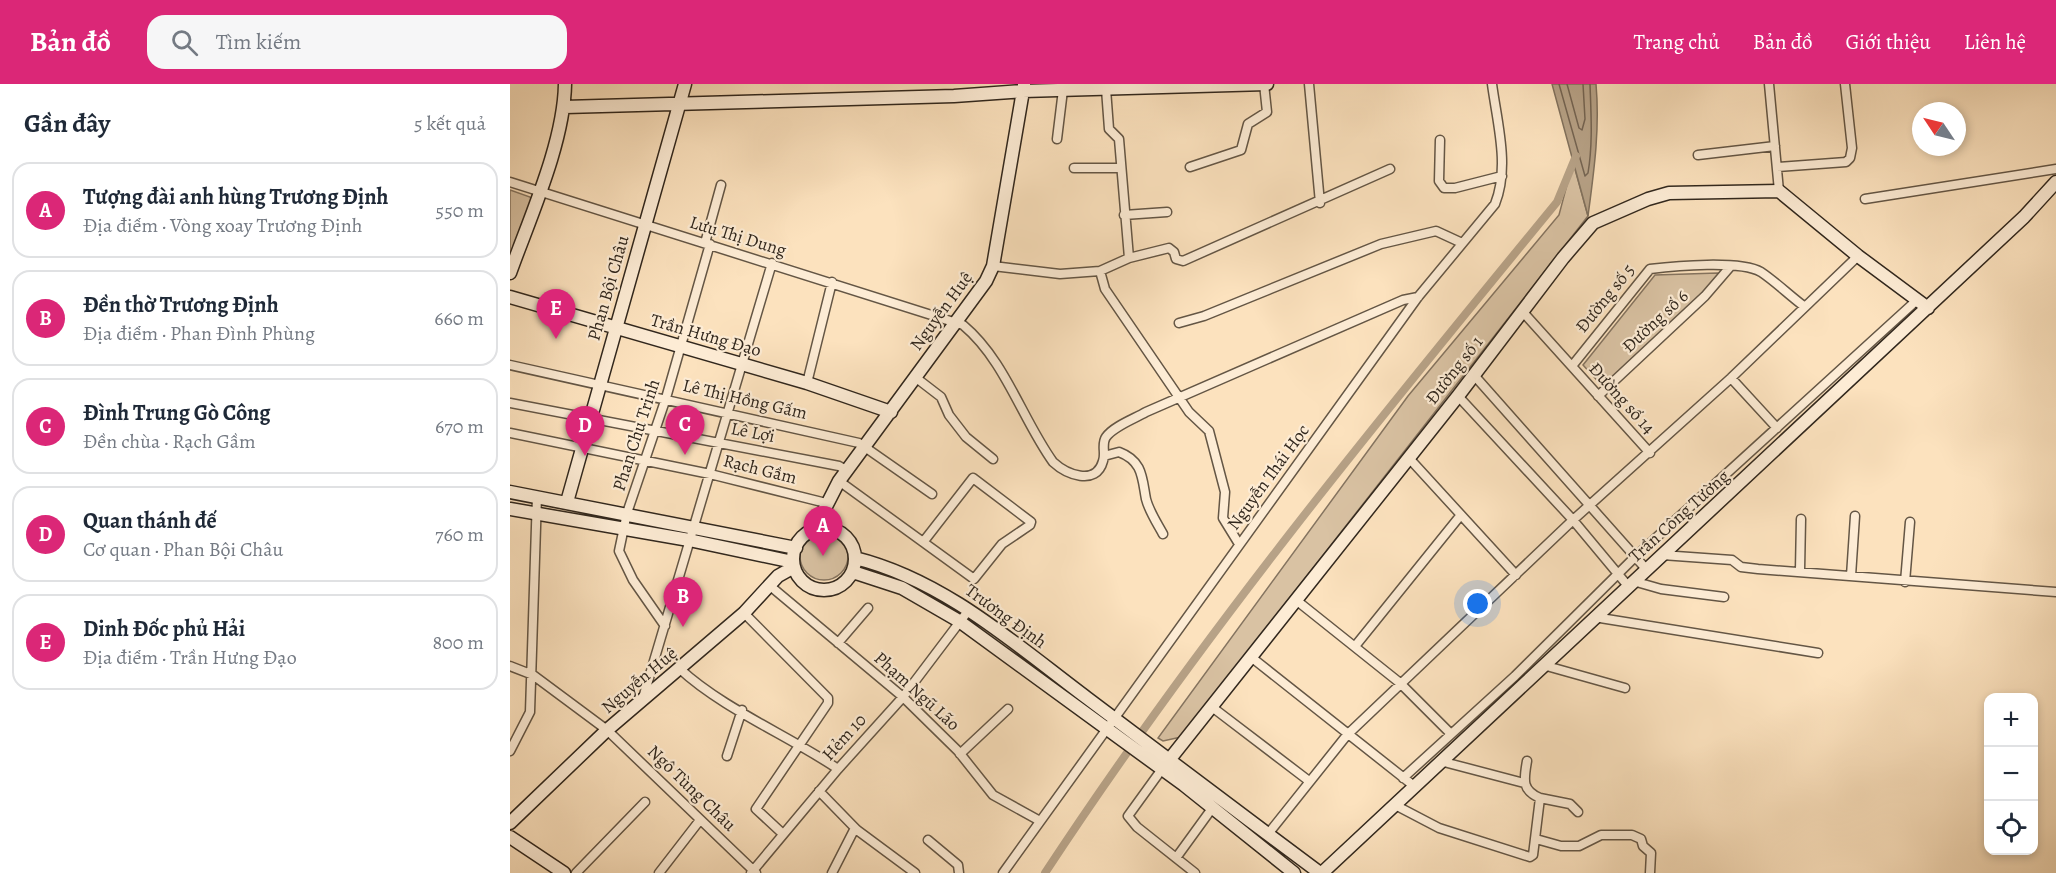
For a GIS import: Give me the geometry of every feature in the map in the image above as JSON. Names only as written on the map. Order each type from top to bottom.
[{"type":"main road","points":[[510,273],[565,107],[565,84]]},
{"type":"main road","name":"Phan Bội Châu","points":[[567,502],[685,84]]},
{"type":"main road","points":[[565,107],[954,96],[1024,88],[1063,90],[1266,84]]},
{"type":"main road","name":"Nguyễn Huệ","points":[[814,530],[839,481],[978,294],[993,266],[1024,88]]},
{"type":"main road","name":"Trần Công Tường","points":[[1321,873],[1928,308],[2031,211],[2056,182]]},
{"type":"main road","points":[[1779,191],[1858,256],[1928,308]]},
{"type":"main road","name":"Đường số 1","points":[[1166,764],[1593,224],[1648,199],[1669,194],[1779,191]]},
{"type":"main road","name":"Trần Hưng Đạo","points":[[510,297],[807,383],[891,412]]},
{"type":"main road","points":[[510,492],[627,513],[796,548]]},
{"type":"main road","points":[[510,509],[689,540],[794,565]]},
{"type":"main road","points":[[824,528],[844,535],[850,542],[855,558],[853,572],[839,587],[819,590],[801,581],[794,565],[796,548],[805,535],[814,530],[824,528]]},
{"type":"main road","name":"Trương Định","points":[[855,558],[888,566],[920,581],[968,610],[1119,727]]},
{"type":"main road","name":"Nguyễn Huệ","points":[[510,823],[607,730],[744,613],[778,576],[794,565]]},
{"type":"main road","name":"Trương Định","points":[[853,572],[902,588],[959,621],[1107,729],[1119,727]]},
{"type":"main road","points":[[1119,727],[1294,873]]},
{"type":"main road","points":[[1166,764],[1321,873]]},
{"type":"main road","points":[[510,837],[564,873]]},
{"type":"street","points":[[1190,167],[1241,150],[1248,124],[1266,112],[1266,84]]},
{"type":"street","points":[[1309,84],[1320,203]]},
{"type":"street","name":"Nguyễn Thái Học","points":[[1119,727],[1239,544],[1418,297],[1495,204],[1502,176],[1492,84]]},
{"type":"street","points":[[1768,84],[1779,191]]},
{"type":"street","points":[[1777,167],[1846,162],[1850,158],[1852,148],[1845,84]]},
{"type":"street","points":[[1106,88],[1108,126],[1119,139],[1129,258]]},
{"type":"street","points":[[1057,140],[1063,90]]},
{"type":"street","points":[[1440,140],[1439,181],[1444,188],[1455,188],[1502,176]]},
{"type":"street","points":[[1698,155],[1775,146]]},
{"type":"street","points":[[1074,168],[1120,168]]},
{"type":"street","points":[[993,266],[1060,274],[1100,271],[1129,258],[1169,248],[1174,252],[1176,258],[1183,261],[1320,203],[1390,169]]},
{"type":"street","points":[[1865,199],[2056,169]]},
{"type":"street","name":"Lưu Thị Dung","points":[[510,182],[956,323]]},
{"type":"street","name":"Phan Chu Trinh","points":[[664,626],[620,555],[623,529],[681,347],[721,185]]},
{"type":"street","points":[[1124,215],[1167,212]]},
{"type":"street","points":[[1179,323],[1204,316],[1381,244],[1436,231],[1462,243]]},
{"type":"street","points":[[1268,834],[1347,735],[1400,683],[1573,520],[1731,378],[1858,256]]},
{"type":"street","points":[[643,698],[772,263]]},
{"type":"street","name":"Đường số 5","points":[[1572,366],[1650,269],[1688,265],[1759,271],[1804,307]]},
{"type":"street","name":"Đường số 6","points":[[1598,396],[1697,304],[1730,267]]},
{"type":"street","points":[[1100,271],[1105,289],[1180,398],[1209,431],[1214,441],[1225,492],[1222,514],[1239,544]]},
{"type":"street","points":[[807,383],[832,282]]},
{"type":"street","points":[[956,323],[969,330],[984,347],[1053,462],[1065,472],[1079,477],[1091,474],[1100,467],[1104,456],[1104,442],[1112,431],[1180,398],[1403,300],[1418,297]]},
{"type":"street","name":"Trần Công Tường","points":[[1403,778],[1636,556],[1917,300]]},
{"type":"street","name":"Đường số 14","points":[[1522,311],[1650,453]]},
{"type":"street","name":"Lê Thị Hồng Gấm","points":[[510,365],[666,398],[859,443],[932,494]]},
{"type":"street","points":[[1473,374],[1592,505],[1647,570]]},
{"type":"street","points":[[915,377],[941,397],[949,415],[966,437],[993,459]]},
{"type":"street","points":[[1731,378],[1777,428]]},
{"type":"street","points":[[1458,396],[1630,584],[1724,597]]},
{"type":"street","name":"Lê Lợi","points":[[510,403],[839,466],[848,471]]},
{"type":"street","name":"Rạch Gầm","points":[[510,433],[710,474],[826,503]]},
{"type":"street","points":[[1104,456],[1119,452],[1138,465],[1143,473],[1148,504],[1163,534]]},
{"type":"street","points":[[1408,458],[1516,576]]},
{"type":"street","points":[[839,481],[974,579],[1002,544],[1031,522],[973,478],[924,541]]},
{"type":"street","points":[[510,751],[530,712],[537,496]]},
{"type":"street","points":[[1356,645],[1460,516]]},
{"type":"street","points":[[1851,576],[1855,516]]},
{"type":"street","points":[[1800,570],[1801,519]]},
{"type":"street","points":[[1905,582],[1910,522]]},
{"type":"street","points":[[1662,555],[1732,561],[1741,567],[1758,569],[1800,570],[1905,582],[2056,592]]},
{"type":"street","name":"Phạm Ngũ Lão","points":[[769,585],[903,697],[960,754],[993,795],[1040,821]]},
{"type":"street","points":[[1296,600],[1356,645],[1400,683],[1451,734]]},
{"type":"street","points":[[838,643],[868,608]]},
{"type":"street","name":"Hẻm 10","points":[[754,872],[819,791],[903,697],[968,610]]},
{"type":"street","points":[[744,613],[828,698],[828,703],[756,809],[783,834]]},
{"type":"street","points":[[1594,617],[1818,653]]},
{"type":"street","points":[[1251,657],[1414,786]]},
{"type":"street","points":[[1543,665],[1625,688]]},
{"type":"street","name":"Ngô Tùng Châu","points":[[510,666],[532,675],[607,730],[754,872]]},
{"type":"street","points":[[680,669],[702,687],[838,769]]},
{"type":"street","points":[[1212,707],[1309,781]]},
{"type":"street","points":[[960,754],[1008,709]]},
{"type":"street","points":[[726,756],[742,710]]},
{"type":"street","points":[[1003,873],[1107,729]]},
{"type":"street","points":[[1440,761],[1524,783]]},
{"type":"street","points":[[1527,761],[1524,783],[1528,791],[1540,798],[1570,804],[1578,812]]},
{"type":"street","points":[[1166,764],[1128,816],[1130,821],[1196,873]]},
{"type":"street","points":[[819,791],[855,828],[915,873]]},
{"type":"street","points":[[1395,805],[1439,828],[1530,857],[1533,855],[1536,839],[1540,798]]},
{"type":"street","points":[[576,873],[645,802]]},
{"type":"street","points":[[1176,858],[1213,807]]},
{"type":"street","points":[[659,873],[700,820]]},
{"type":"street","points":[[832,873],[855,828]]},
{"type":"street","points":[[1536,839],[1561,846],[1582,845],[1601,835],[1639,837],[1651,853],[1650,873]]},
{"type":"street","points":[[928,840],[958,865],[959,873]]},
{"type":"shaded area","points":[[1573,162],[1588,216],[1181,737],[1163,741],[1158,738],[1408,396],[1559,215]]},
{"type":"shaded area","points":[[510,190],[530,197],[534,207],[510,272]]},
{"type":"shaded area","points":[[1718,273],[1723,277],[1605,389],[1583,365],[1655,275]]},
{"type":"shaded area","points":[[819,532],[829,532],[841,539],[848,551],[848,561],[841,573],[829,580],[819,580],[804,569],[800,561],[800,551],[811,536]]},
{"type":"water","points":[[1552,84],[1596,84],[1597,134],[1588,216]]},
{"type":"waterway","points":[[1045,873],[1104,785],[1228,614],[1357,448],[1557,202],[1576,156]]},
{"type":"place","name":"Dinh Đốc phủ Hải","points":[[556,339]]},
{"type":"place","name":"Đình Trung Gò Công","points":[[685,455]]},
{"type":"place","name":"Quan thánh đế","points":[[585,456]]},
{"type":"place","name":"Tượng đài anh hùng Trương Định","points":[[823,556]]},
{"type":"place","name":"Đền thờ Trương Định","points":[[683,627]]}]
